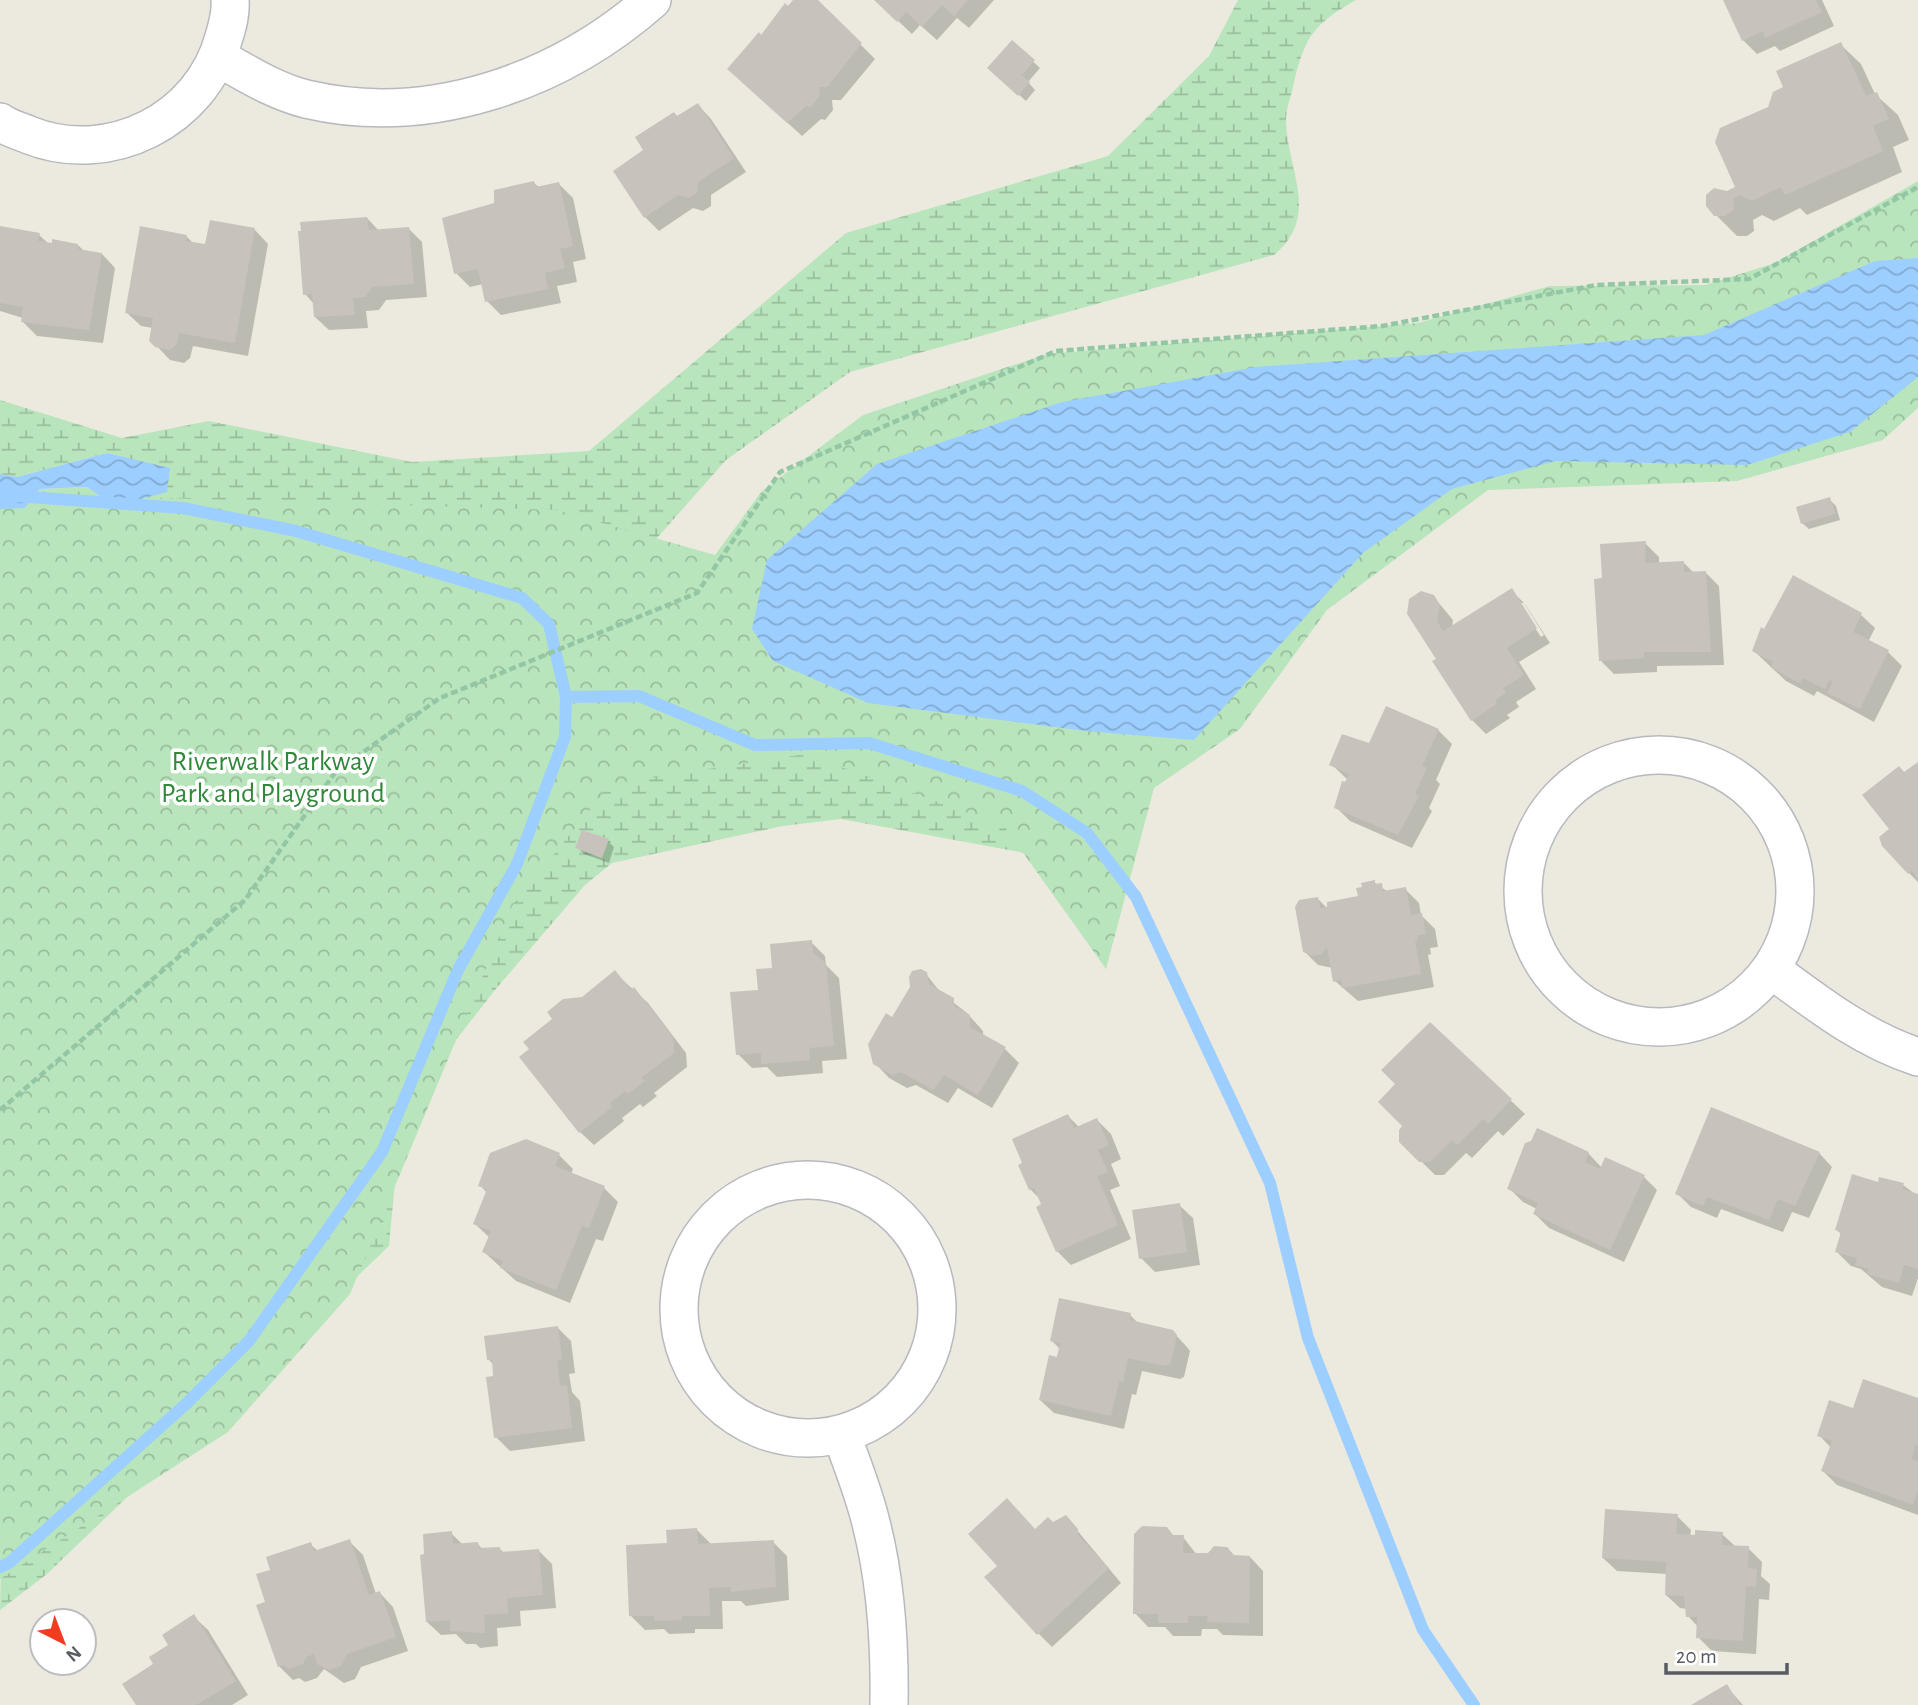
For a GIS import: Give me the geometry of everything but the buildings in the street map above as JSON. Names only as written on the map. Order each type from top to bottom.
[{"type":"street","points":[[0,122],[51,143],[101,146],[150,131],[191,100],[219,58],[231,12],[230,0]]},
{"type":"street","points":[[219,58],[268,85],[304,98],[355,108],[420,106],[515,84],[571,59],[622,26],[652,0]]},
{"type":"street","points":[[1627,756],[1694,756],[1752,787],[1789,842],[1796,908],[1772,970],[1722,1013],[1658,1029],[1594,1013],[1544,968],[1521,906],[1530,841],[1568,786],[1627,756]]},
{"type":"street","points":[[1772,970],[1839,1019],[1892,1049],[1918,1057]]},
{"type":"street","points":[[800,1179],[854,1187],[900,1216],[929,1261],[938,1315],[925,1368],[890,1410],[842,1436],[788,1439],[737,1420],[698,1381],[678,1331],[681,1277],[706,1228],[748,1193],[800,1179]]},
{"type":"street","points":[[842,1436],[871,1521],[879,1559],[890,1665],[889,1705]]},
{"type":"path","points":[[0,1110],[245,900],[336,771],[440,698],[696,593],[780,472],[1056,351],[1382,326],[1596,285],[1749,279],[1918,187]]},
{"type":"green space","points":[[1238,0],[1356,0],[1329,17],[1312,34],[1301,56],[1286,119],[1299,208],[1296,224],[1288,240],[1274,255],[850,372],[726,460],[642,555],[912,743],[1115,889],[1020,852],[841,819],[783,826],[612,863],[585,885],[495,990],[420,1086],[399,1139],[389,1246],[47,1574],[0,1610],[25,508],[40,489],[87,487],[115,506],[107,453],[17,477],[0,474],[0,400],[122,438],[209,421],[412,462],[589,451],[846,233],[1108,156],[1209,56]]},
{"type":"green space","name":"Riverwalk Parkway Park and Playground","points":[[1918,181],[1918,408],[1883,440],[1737,481],[1488,490],[1327,610],[1240,729],[1154,788],[1106,969],[1004,826],[805,754],[611,784],[512,906],[350,1294],[228,1432],[0,1579],[0,493],[556,510],[715,555],[762,491],[863,415],[1047,354],[1418,323],[1550,286],[1705,285],[1775,263]]},
{"type":"water","points":[[1918,258],[1918,377],[1850,432],[1747,465],[1556,461],[1452,489],[1363,553],[1194,740],[1086,731],[868,703],[773,661],[752,629],[767,560],[877,464],[1062,402],[1256,367],[1704,335],[1875,261]]},
{"type":"water","points":[[107,453],[170,468],[167,492],[114,506],[87,487],[40,489],[25,508],[0,509],[0,474],[17,477]]},
{"type":"waterway","points":[[0,495],[183,508],[296,531],[522,598],[549,624],[566,697],[565,737],[517,864],[458,970],[382,1152],[249,1341],[187,1403],[9,1563],[0,1567]]},
{"type":"waterway","points":[[566,697],[639,696],[755,745],[869,743],[1022,791],[1087,833],[1136,897],[1270,1183],[1308,1338],[1423,1630],[1474,1705]]}]
